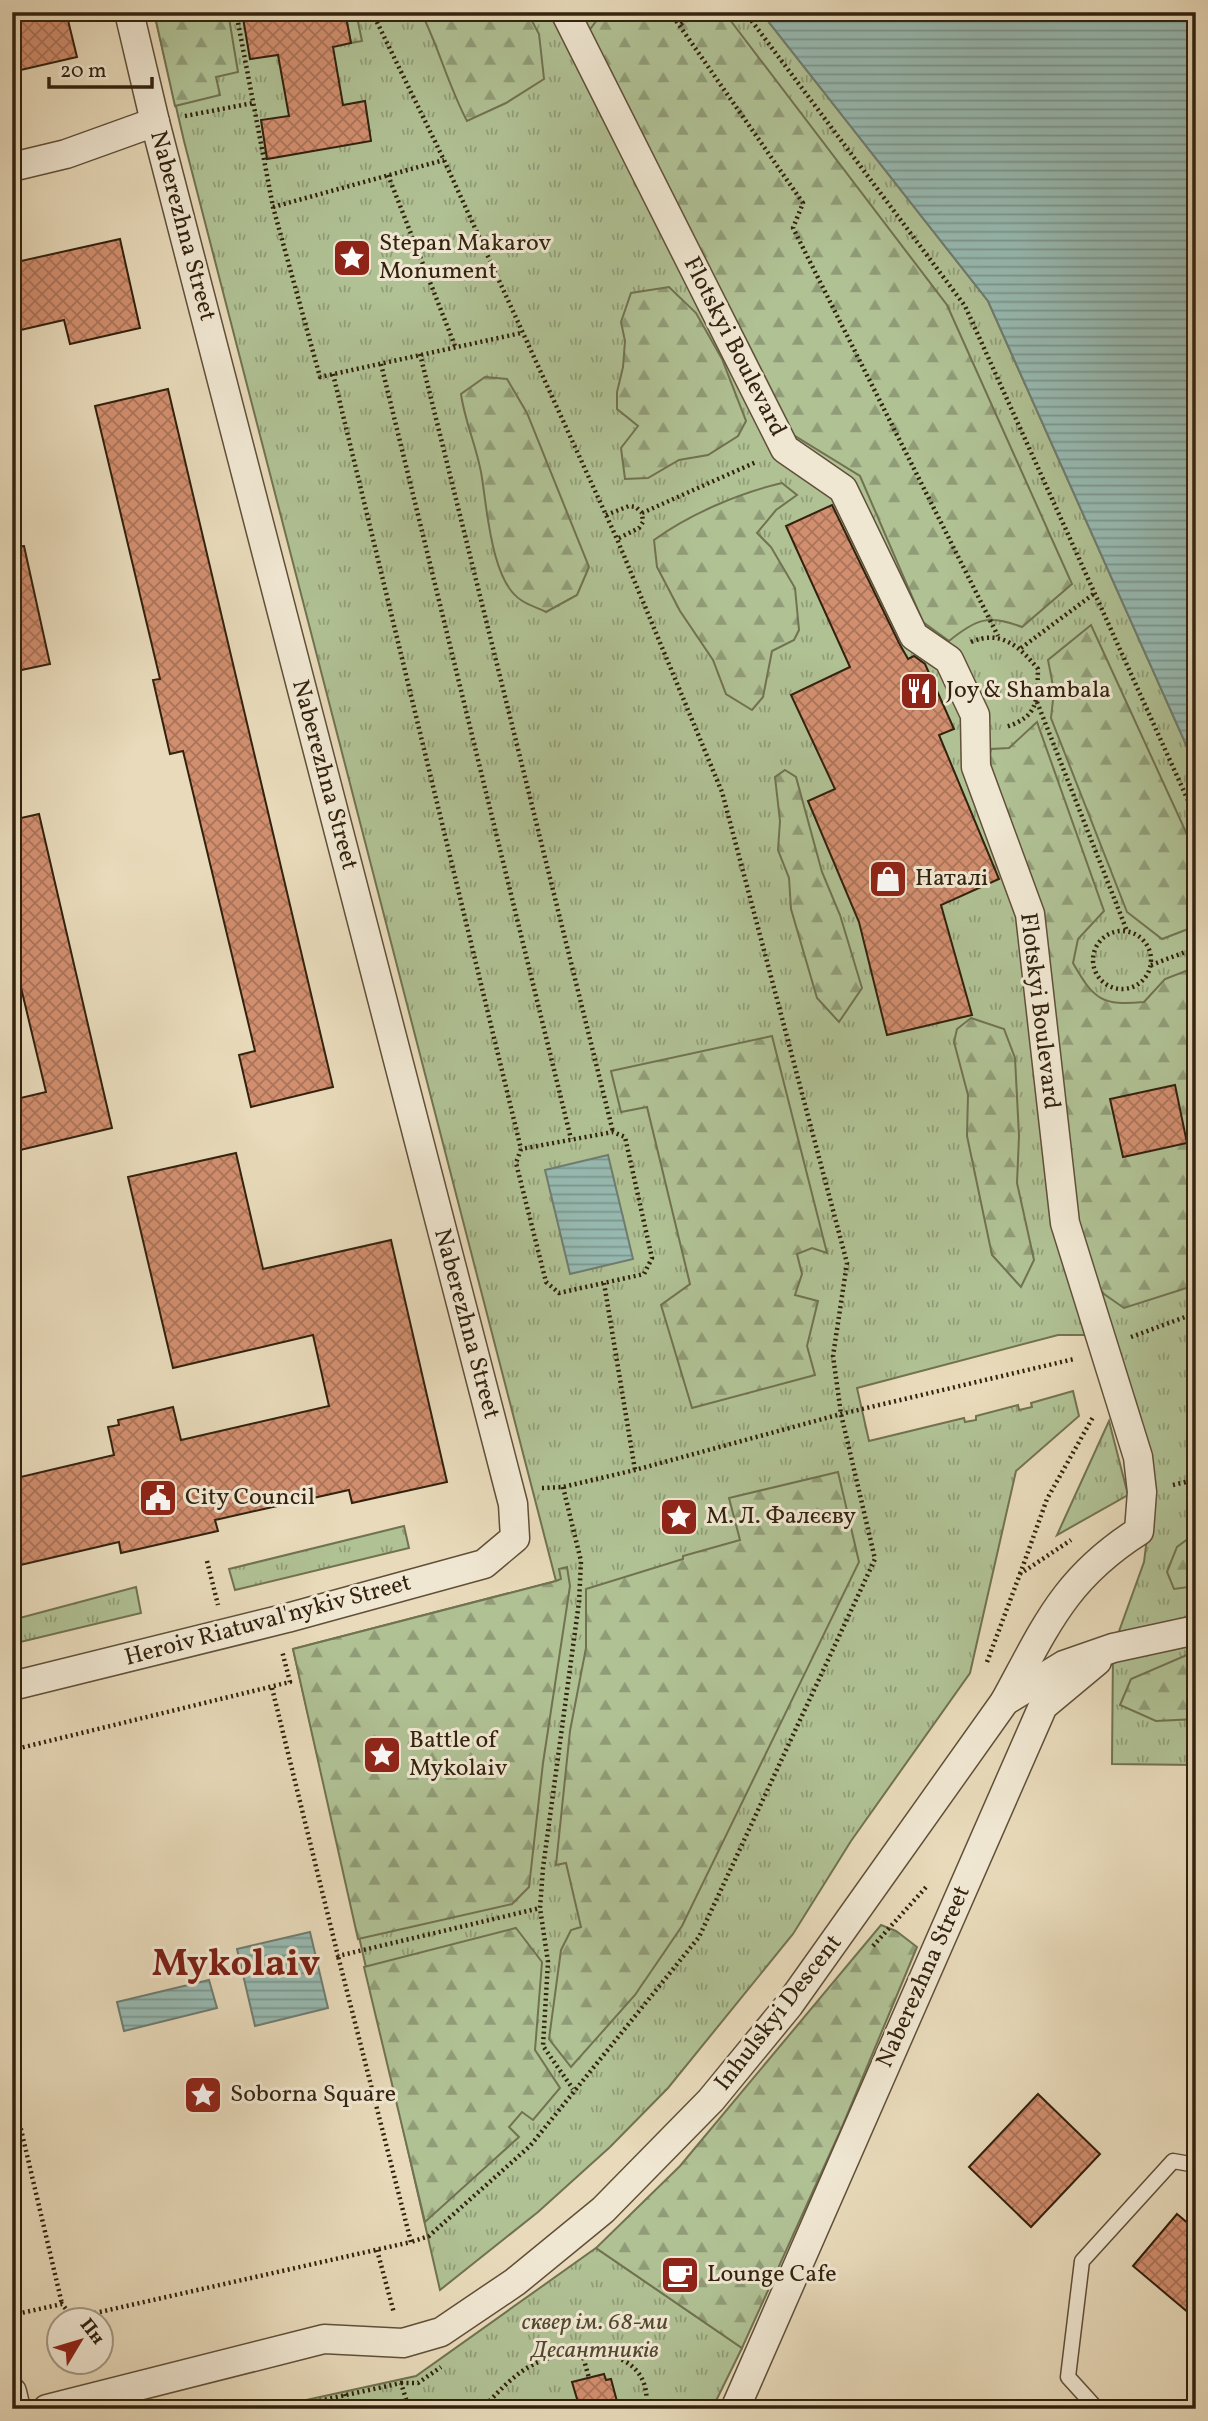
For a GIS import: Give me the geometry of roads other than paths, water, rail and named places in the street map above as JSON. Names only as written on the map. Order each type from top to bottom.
[{"type":"street","name":"Naberezhna Street","points":[[129,12],[155,122],[510,1492],[515,1517],[515,1538]]},
{"type":"street","name":"Flotskyi Boulevard","points":[[565,12],[785,449],[843,489],[914,636],[948,660],[975,715],[976,767],[1030,914],[1065,1223],[1138,1457],[1142,1492],[1139,1531],[1107,1551],[1058,1603],[1005,1701]]},
{"type":"street","points":[[12,167],[65,154],[155,122]]},
{"type":"street","name":"Heroiv Riatuval'nykiv Street","points":[[12,1686],[287,1618],[484,1564],[515,1538]]},
{"type":"street","name":"Naberezhna Street","points":[[735,2409],[1043,1706],[1113,1648],[1196,1630]]},
{"type":"street","name":"Inhulskyi Descent","points":[[47,2409],[324,2339],[399,2331],[441,2332],[515,2282],[603,2210],[663,2151],[789,2005],[1005,1701],[1064,1665],[1113,1648]]},
{"type":"street","points":[[12,2392],[16,2409]]},
{"type":"lane","points":[[1097,2409],[1068,2377],[1082,2261],[1173,2161],[1196,2165]]},
{"type":"water","points":[[761,12],[1196,12],[1196,767],[988,301]]},
{"type":"water","points":[[608,1155],[633,1259],[570,1274],[545,1170]]},
{"type":"water","points":[[310,1932],[328,2008],[255,2026],[237,1949]]},
{"type":"water","points":[[209,1980],[217,2008],[124,2031],[117,2002]]},
{"type":"place","name":"Stepan Makarov Monument","points":[[352,258]]},
{"type":"place","name":"Joy & Shambala","points":[[919,691]]},
{"type":"place","name":"Наталі","points":[[888,879]]},
{"type":"place","name":"City Council","points":[[158,1498]]},
{"type":"place","name":"М. Л. Фалєєву","points":[[679,1517]]},
{"type":"place","name":"Battle of Mykolaiv","points":[[382,1755]]},
{"type":"place","name":"Soborna Square","points":[[203,2095]]},
{"type":"place","name":"Lounge Cafe","points":[[680,2275]]},
{"type":"district","name":"Mykolaiv","points":[[236,1965]]},
{"type":"park label","name":"сквер ім. 68-ми Десантників","points":[[595,2337]]}]
